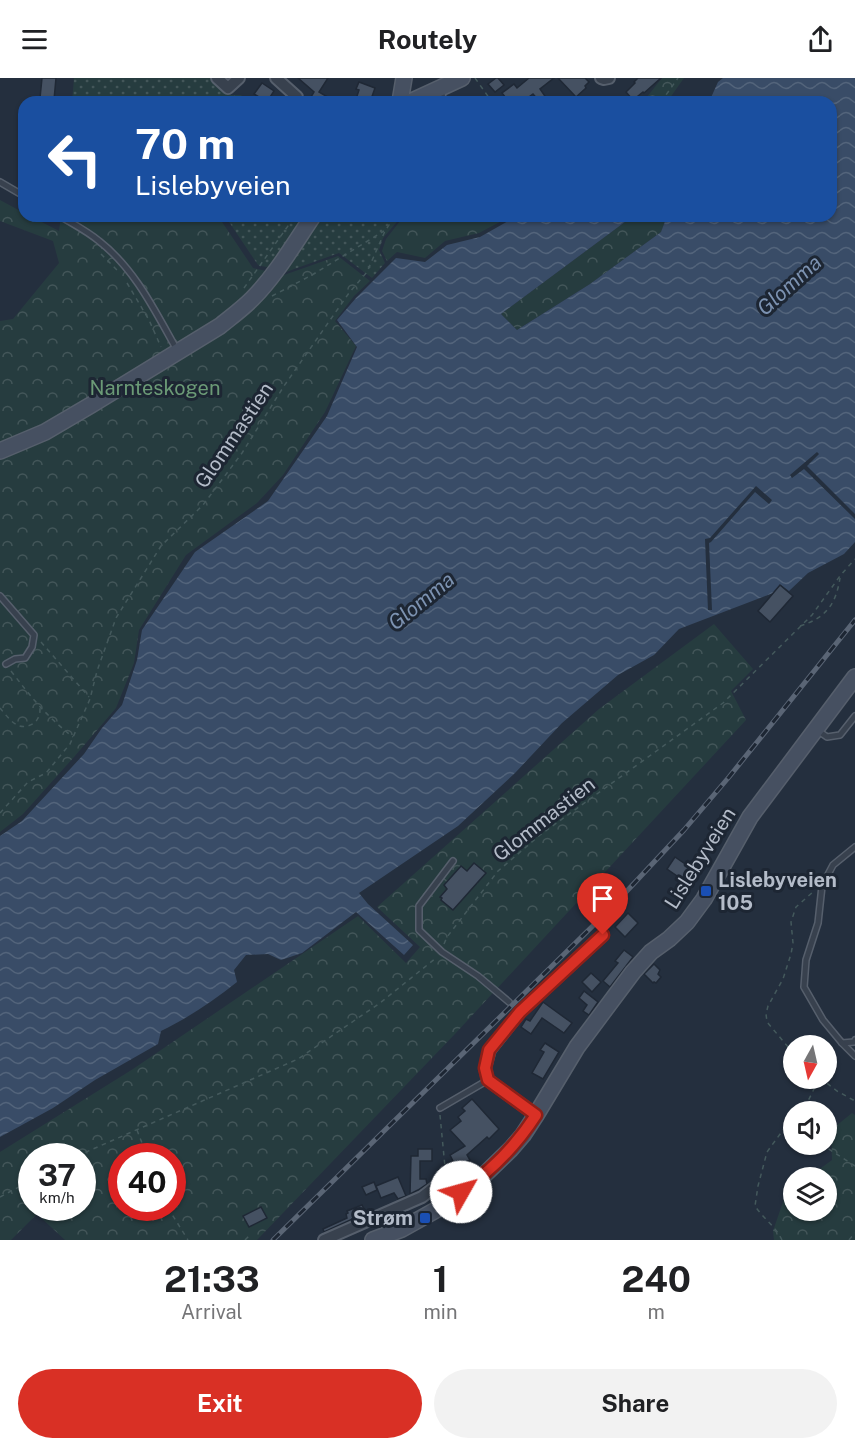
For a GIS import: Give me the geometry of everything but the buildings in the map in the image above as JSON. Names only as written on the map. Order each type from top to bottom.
[{"type":"street","points":[[217,78],[228,88],[240,78]]},
{"type":"street","points":[[276,78],[296,96]]},
{"type":"street","points":[[401,96],[404,78]]},
{"type":"street","points":[[442,95],[462,78]]},
{"type":"street","points":[[601,78],[609,78]]},
{"type":"street","points":[[0,451],[45,432],[91,405],[175,346],[220,326],[253,298],[309,222]]},
{"type":"street","name":"Lislebyveien","points":[[373,1240],[402,1229],[443,1206],[480,1179],[523,1135],[576,1047],[633,972],[651,952],[687,922],[699,906],[750,817],[855,677]]},
{"type":"street","points":[[536,1115],[488,1080],[485,1068],[489,1050],[518,1010],[603,935]]},
{"type":"street","points":[[324,1240],[422,1197],[449,1176]]},
{"type":"lane","points":[[0,182],[18,192]]},
{"type":"lane","points":[[65,222],[86,231],[101,242],[137,281],[175,346]]},
{"type":"lane","points":[[0,596],[34,635],[32,647],[25,658],[15,659],[6,664]]},
{"type":"lane","points":[[816,729],[827,737],[840,735],[855,716]]},
{"type":"lane","points":[[855,848],[832,866],[822,886],[818,923],[806,960],[804,987],[823,1020],[855,1056]]},
{"type":"lane","points":[[453,861],[418,906],[419,930],[442,952],[478,976],[510,1002]]},
{"type":"lane","points":[[842,1043],[855,1040]]},
{"type":"lane","points":[[440,1108],[488,1080]]},
{"type":"path","points":[[475,78],[488,96]]},
{"type":"path","points":[[665,96],[678,78]]},
{"type":"path","points":[[253,298],[243,289],[292,222]]},
{"type":"path","name":"Glommastien","points":[[0,813],[28,782],[46,773],[74,737],[90,699],[97,671],[116,618],[161,546],[203,504],[242,453],[284,386],[367,272],[391,222]]},
{"type":"path","points":[[271,297],[385,231]]},
{"type":"path","points":[[100,253],[124,276],[149,320],[162,349],[175,346]]},
{"type":"path","name":"Glommastien","points":[[96,1148],[298,1059],[380,1003],[442,952],[447,937],[498,871],[540,835],[723,703],[812,615],[855,559]]},
{"type":"path","points":[[800,627],[812,623],[834,603],[840,576]]},
{"type":"path","points":[[34,635],[90,699]]},
{"type":"path","points":[[6,664],[39,707],[56,724],[74,737]]},
{"type":"path","points":[[0,708],[15,724],[25,727],[38,718],[39,707]]},
{"type":"path","points":[[783,1041],[767,1022],[768,1006],[783,979],[791,954],[793,943],[791,922],[796,907],[822,886]]},
{"type":"path","points":[[834,1089],[855,1101]]},
{"type":"path","points":[[440,1108],[449,1176]]},
{"type":"path","points":[[782,1240],[778,1232],[755,1206],[767,1152],[783,1129]]},
{"type":"path","points":[[137,1130],[142,1143]]},
{"type":"path","points":[[837,1154],[855,1166]]},
{"type":"path","points":[[0,1197],[18,1187]]},
{"type":"path","points":[[176,1221],[188,1240]]},
{"type":"path","points":[[849,1240],[855,1233]]},
{"type":"path","points":[[245,1240],[249,1236]]},
{"type":"green space","points":[[74,78],[213,78],[231,95],[242,96],[72,96]]},
{"type":"green space","points":[[662,78],[684,78],[671,96],[648,96]]},
{"type":"green space","name":"Narnteskogen","points":[[0,200],[18,210],[18,222],[42,222],[59,231],[60,222],[222,222],[253,268],[284,275],[338,256],[370,281],[354,296],[335,321],[356,346],[325,412],[283,475],[257,503],[186,555],[139,630],[134,663],[116,708],[23,814],[0,832],[0,321],[13,319],[59,263],[53,241],[0,221]]},
{"type":"green space","points":[[229,222],[397,222],[383,238],[379,250],[385,263],[372,278],[339,253],[286,272],[258,265]]},
{"type":"green space","points":[[399,222],[500,222],[479,233],[445,241],[425,258],[397,252],[387,261],[382,251],[386,239]]},
{"type":"green space","points":[[625,222],[665,222],[661,232],[590,284],[517,330],[501,314]]},
{"type":"green space","points":[[714,624],[753,669],[731,691],[746,720],[454,1035],[257,1240],[65,1240],[45,1221],[96,1221],[96,1143],[18,1143],[18,1221],[30,1221],[11,1240],[0,1240],[0,1152],[133,1069],[358,916],[406,963],[420,947],[377,907],[599,709]]},
{"type":"green space","points":[[852,1113],[855,1115],[855,1240],[774,1240],[773,1231],[783,1202],[783,1221],[837,1221],[837,1167],[823,1167],[832,1160],[832,1155],[837,1155],[837,1125]]},
{"type":"water","name":"Glomma","points":[[723,78],[855,78],[855,542],[844,554],[808,573],[789,591],[781,585],[773,593],[679,629],[654,655],[618,675],[562,723],[515,773],[458,826],[359,893],[413,945],[404,955],[356,912],[302,953],[281,960],[268,954],[246,955],[234,970],[237,982],[200,1009],[161,1031],[158,1044],[95,1080],[53,1108],[0,1137],[0,836],[22,821],[84,754],[122,705],[137,660],[142,630],[195,552],[268,501],[327,416],[357,347],[337,320],[396,258],[425,262],[447,245],[480,237],[506,222],[625,222],[501,314],[517,330],[590,284],[661,232],[665,222],[837,222],[837,96],[712,96],[718,82]]},
{"type":"pier","points":[[817,452],[819,454],[807,466],[855,514],[855,519],[804,469],[792,478],[790,475]]},
{"type":"pier","points":[[756,486],[772,500],[769,504],[755,492],[709,543],[712,610],[708,610],[705,539],[710,538]]},
{"type":"railway","points":[[273,1240],[611,908],[684,830],[729,777],[855,620]]},
{"type":"place","name":"Lislebyveien 105","points":[[706,891]]},
{"type":"place","name":"Strøm","points":[[425,1218]]},
{"type":"route","points":[[461,1192],[480,1179],[511,1149],[536,1115],[488,1080],[485,1068],[489,1050],[520,1012],[603,935]]}]
